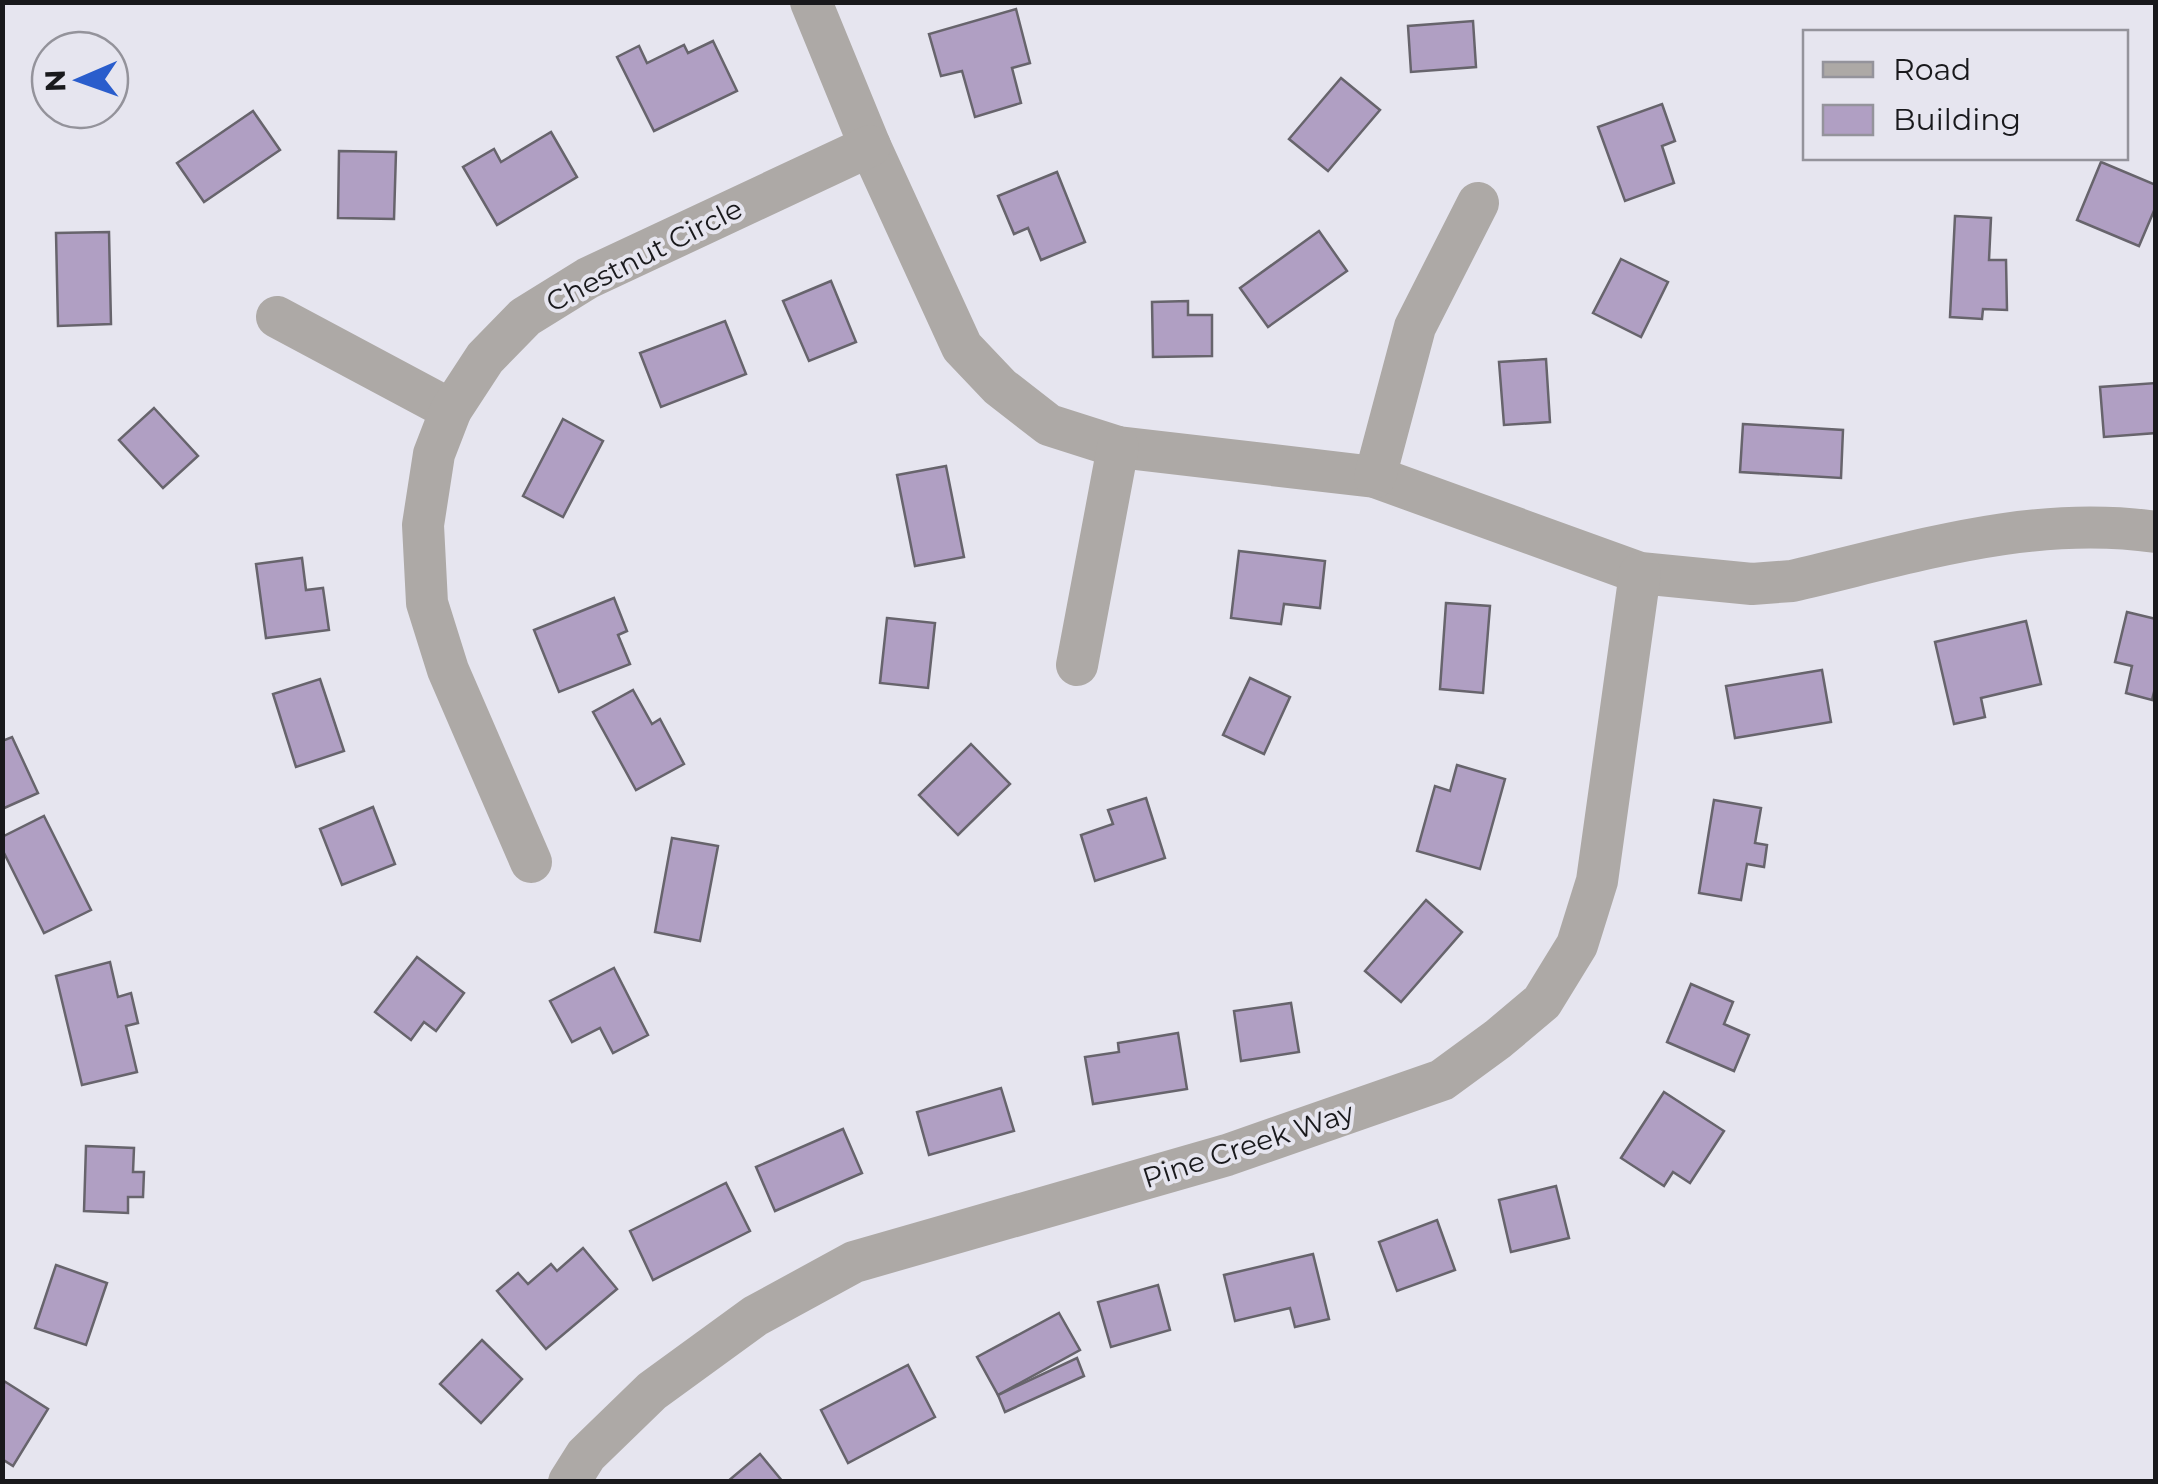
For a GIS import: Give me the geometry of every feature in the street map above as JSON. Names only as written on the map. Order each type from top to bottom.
[{"type":"street","points":[[811,2],[870,146],[962,347],[1000,388],[1048,425],[1118,447],[1375,477],[1640,573],[1752,584],[1792,581],[2032,528],[2088,526],[2156,532]]},
{"type":"street","name":"Chestnut Circle","points":[[530,862],[448,670],[427,603],[423,525],[434,454],[451,410],[485,358],[525,317],[604,270],[870,146]]},
{"type":"street","points":[[1375,477],[1415,328],[1478,203]]},
{"type":"street","points":[[277,316],[451,410]]},
{"type":"street","points":[[1077,665],[1118,447]]},
{"type":"street","name":"Pine Creek Way","points":[[568,1482],[586,1455],[652,1391],[755,1316],[854,1262],[1226,1155],[1442,1080],[1542,1002],[1577,945],[1596,881],[1640,573]]},
{"type":"building","points":[[1016,9],[1030,63],[1012,68],[1021,103],[975,117],[962,71],[941,76],[929,34]]},
{"type":"building","points":[[1473,21],[1476,67],[1411,72],[1408,26]]},
{"type":"building","points":[[713,41],[737,91],[654,131],[617,57],[639,46],[647,63],[684,45],[688,53]]},
{"type":"building","points":[[1341,78],[1380,110],[1328,171],[1289,139]]},
{"type":"building","points":[[1662,104],[1675,141],[1662,146],[1674,183],[1625,201],[1598,127]]},
{"type":"building","points":[[253,111],[280,150],[204,202],[177,163]]},
{"type":"building","points":[[551,132],[577,177],[497,225],[463,167],[494,149],[501,162]]},
{"type":"building","points":[[339,151],[396,152],[394,219],[338,218]]},
{"type":"building","points":[[2101,162],[2156,185],[2156,206],[2139,246],[2077,220]]},
{"type":"building","points":[[1057,172],[1085,242],[1041,260],[1028,228],[1014,234],[998,196]]},
{"type":"building","points":[[1955,216],[1991,218],[1989,260],[2006,260],[2007,310],[1983,309],[1982,319],[1950,317]]},
{"type":"building","points":[[1319,231],[1347,271],[1268,327],[1240,288]]},
{"type":"building","points":[[109,232],[111,324],[58,326],[56,233]]},
{"type":"building","points":[[1621,259],[1668,282],[1641,337],[1593,313]]},
{"type":"building","points":[[831,281],[856,342],[809,361],[783,301]]},
{"type":"building","points":[[1188,301],[1188,315],[1212,315],[1212,356],[1153,357],[1152,302]]},
{"type":"building","points":[[725,321],[746,374],[661,407],[640,353]]},
{"type":"building","points":[[1546,359],[1550,422],[1504,425],[1499,362]]},
{"type":"building","points":[[2156,383],[2156,433],[2104,437],[2100,387]]},
{"type":"building","points":[[154,408],[198,456],[163,488],[119,440]]},
{"type":"building","points":[[563,419],[603,441],[563,517],[523,496]]},
{"type":"building","points":[[1743,424],[1843,430],[1841,478],[1740,472]]},
{"type":"building","points":[[946,466],[964,557],[915,566],[897,475]]},
{"type":"building","points":[[1239,551],[1325,561],[1320,608],[1284,604],[1281,624],[1231,618]]},
{"type":"building","points":[[302,558],[306,590],[323,588],[329,630],[266,638],[256,564]]},
{"type":"building","points":[[614,598],[627,631],[618,635],[630,664],[559,692],[534,630]]},
{"type":"building","points":[[1446,603],[1490,606],[1483,693],[1440,689]]},
{"type":"building","points":[[2127,612],[2156,619],[2156,684],[2152,700],[2126,693],[2132,666],[2115,662]]},
{"type":"building","points":[[887,618],[935,623],[928,688],[880,683]]},
{"type":"building","points":[[2026,621],[2041,684],[1981,698],[1985,717],[1954,724],[1935,642]]},
{"type":"building","points":[[1822,670],[1831,722],[1735,738],[1726,686]]},
{"type":"building","points":[[1250,678],[1290,697],[1264,754],[1223,735]]},
{"type":"building","points":[[320,679],[344,751],[296,767],[273,694]]},
{"type":"building","points":[[633,690],[652,724],[660,719],[684,764],[636,790],[593,712]]},
{"type":"building","points":[[12,737],[38,793],[2,809],[2,741]]},
{"type":"building","points":[[971,744],[1010,784],[958,835],[919,795]]},
{"type":"building","points":[[1457,765],[1505,779],[1480,869],[1417,851],[1435,786],[1450,791]]},
{"type":"building","points":[[1146,798],[1165,858],[1095,881],[1081,835],[1113,824],[1108,810]]},
{"type":"building","points":[[1714,800],[1761,808],[1755,843],[1767,845],[1764,867],[1747,864],[1741,900],[1699,893]]},
{"type":"building","points":[[373,807],[395,864],[342,885],[320,829]]},
{"type":"building","points":[[44,816],[91,910],[44,933],[2,849],[2,837]]},
{"type":"building","points":[[672,838],[718,846],[700,941],[655,932]]},
{"type":"building","points":[[1426,900],[1462,932],[1401,1002],[1365,971]]},
{"type":"building","points":[[417,957],[464,993],[436,1031],[424,1022],[411,1040],[375,1012]]},
{"type":"building","points":[[110,962],[118,997],[131,993],[138,1023],[126,1026],[137,1072],[82,1085],[56,976]]},
{"type":"building","points":[[614,968],[648,1035],[613,1053],[600,1028],[572,1042],[550,1001]]},
{"type":"building","points":[[1691,984],[1733,1002],[1724,1024],[1749,1035],[1734,1071],[1667,1042]]},
{"type":"building","points":[[1291,1003],[1299,1052],[1241,1061],[1234,1011]]},
{"type":"building","points":[[1178,1033],[1187,1089],[1093,1104],[1085,1057],[1119,1052],[1118,1043]]},
{"type":"building","points":[[1001,1088],[1014,1131],[929,1155],[917,1112]]},
{"type":"building","points":[[1664,1092],[1724,1131],[1690,1183],[1673,1172],[1664,1186],[1621,1158]]},
{"type":"building","points":[[843,1129],[862,1173],[775,1211],[756,1167]]},
{"type":"building","points":[[86,1146],[134,1148],[133,1172],[144,1172],[143,1197],[128,1197],[128,1213],[84,1211]]},
{"type":"building","points":[[726,1183],[750,1231],[653,1280],[630,1231]]},
{"type":"building","points":[[1556,1186],[1569,1238],[1511,1252],[1499,1200]]},
{"type":"building","points":[[1437,1220],[1455,1270],[1397,1291],[1379,1242]]},
{"type":"building","points":[[583,1248],[617,1289],[546,1349],[497,1291],[518,1273],[528,1284],[551,1264],[557,1271]]},
{"type":"building","points":[[1313,1254],[1329,1319],[1295,1327],[1290,1308],[1235,1321],[1224,1275]]},
{"type":"building","points":[[56,1265],[107,1283],[86,1345],[35,1328]]},
{"type":"building","points":[[1158,1285],[1170,1330],[1111,1347],[1098,1302]]},
{"type":"building","points":[[1059,1313],[1080,1350],[998,1395],[977,1357]]},
{"type":"building","points":[[482,1340],[522,1379],[481,1423],[440,1384]]},
{"type":"building","points":[[1077,1358],[1084,1376],[1005,1412],[998,1395]]},
{"type":"building","points":[[908,1365],[935,1417],[848,1463],[821,1410]]},
{"type":"building","points":[[4,1381],[48,1409],[13,1466],[2,1459]]},
{"type":"building","points":[[760,1454],[783,1482],[727,1482]]}]
